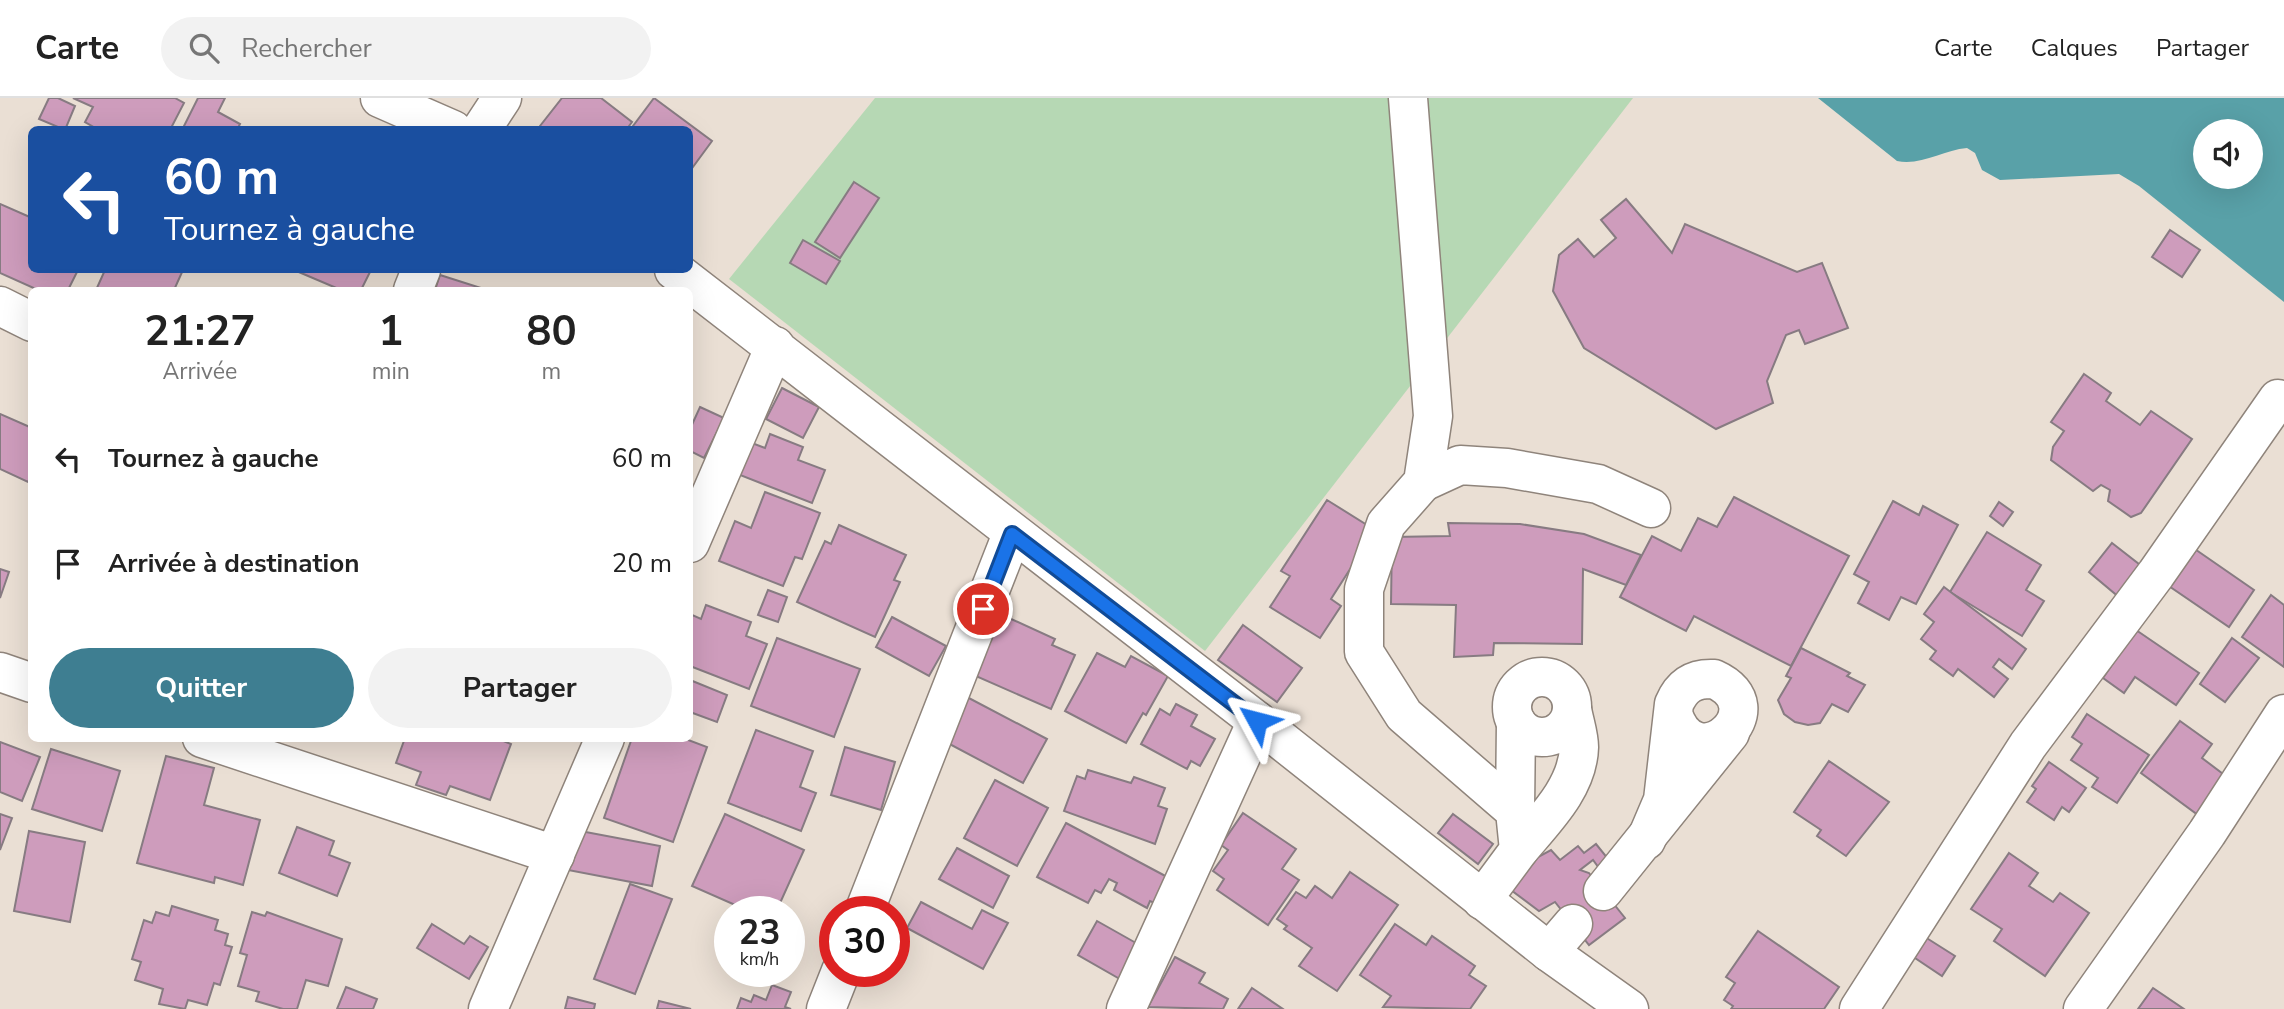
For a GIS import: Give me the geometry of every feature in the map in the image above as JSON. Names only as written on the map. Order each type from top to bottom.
[{"type":"street","points":[[380,98],[444,126]]},
{"type":"street","points":[[484,126],[502,98]]},
{"type":"street","points":[[1408,98],[1433,416],[1423,482]]},
{"type":"street","points":[[678,273],[1257,721],[1482,900],[1561,938],[1629,1009]]},
{"type":"street","points":[[0,306],[28,320]]},
{"type":"street","points":[[693,536],[775,346]]},
{"type":"street","points":[[1859,1009],[2028,745],[2156,574],[2278,399]]},
{"type":"street","points":[[1515,811],[1404,715],[1364,652],[1364,589],[1386,524],[1423,482],[1460,465],[1507,468],[1598,484],[1651,508]]},
{"type":"street","points":[[870,896],[1012,534]]},
{"type":"street","points":[[0,672],[28,681]]},
{"type":"street","points":[[1482,900],[1518,850],[1552,811],[1570,782],[1579,748],[1572,709],[1567,690],[1550,678],[1540,677],[1522,685],[1516,693],[1513,713],[1518,754],[1515,811],[1518,850]]},
{"type":"street","points":[[1603,891],[1646,840],[1736,723],[1737,701],[1732,691],[1714,679],[1703,678],[1684,687],[1674,704],[1663,800],[1646,840]]},
{"type":"street","points":[[1673,714],[1682,732],[1699,742],[1710,742],[1730,733]]},
{"type":"street","points":[[2083,1009],[2207,833],[2284,715]]},
{"type":"street","points":[[1126,1009],[1257,721]]},
{"type":"street","points":[[223,742],[555,855]]},
{"type":"street","points":[[488,1009],[603,742]]},
{"type":"street","points":[[826,1009],[835,987]]},
{"type":"green space","points":[[875,98],[1633,98],[1205,651],[729,279]]},
{"type":"water","points":[[1818,98],[2284,98],[2284,302],[2139,186],[2119,174],[2000,180],[1982,170],[1975,153],[1967,148],[1906,162],[1897,161]]},
{"type":"building","points":[[49,98],[58,98],[75,106],[67,126],[56,126],[39,119]]},
{"type":"building","points":[[73,98],[175,98],[184,103],[172,126],[92,126],[85,122],[93,107]]},
{"type":"building","points":[[198,98],[225,98],[218,112],[240,124],[239,126],[184,126]]},
{"type":"building","points":[[562,98],[601,98],[632,122],[629,126],[540,126]]},
{"type":"building","points":[[654,98],[692,126],[633,126]]},
{"type":"building","points":[[693,127],[712,141],[693,167]]},
{"type":"building","points":[[854,182],[879,198],[840,258],[815,242]]},
{"type":"building","points":[[1626,199],[1672,253],[1685,224],[1797,272],[1822,263],[1848,328],[1805,344],[1799,330],[1786,335],[1767,381],[1773,403],[1716,429],[1584,348],[1553,291],[1559,255],[1578,239],[1594,257],[1616,238],[1601,220]]},
{"type":"building","points":[[0,204],[28,216],[28,273],[76,273],[70,287],[31,287],[0,273]]},
{"type":"building","points":[[2170,230],[2200,250],[2182,277],[2152,257]]},
{"type":"building","points":[[803,240],[840,261],[826,284],[790,263]]},
{"type":"building","points":[[104,273],[182,273],[175,287],[97,287]]},
{"type":"building","points":[[301,273],[370,273],[362,287],[334,287]]},
{"type":"building","points":[[440,275],[478,287],[436,287]]},
{"type":"building","points":[[2084,374],[2111,393],[2106,401],[2140,425],[2151,411],[2192,439],[2141,513],[2131,517],[2108,501],[2110,490],[2101,485],[2093,491],[2051,460],[2053,447],[2064,431],[2051,422]]},
{"type":"building","points":[[782,388],[819,407],[803,438],[766,419]]},
{"type":"building","points":[[700,407],[724,418],[704,458],[693,452],[693,422]]},
{"type":"building","points":[[0,414],[28,426],[28,482],[0,469]]},
{"type":"building","points":[[770,434],[803,447],[798,460],[825,470],[812,503],[740,475],[752,443],[765,448]]},
{"type":"building","points":[[765,492],[820,513],[802,559],[795,557],[783,586],[719,561],[735,521],[751,528]]},
{"type":"building","points":[[1734,497],[1849,556],[1791,666],[1694,616],[1686,631],[1620,597],[1652,536],[1681,551],[1698,518],[1717,527]]},
{"type":"building","points":[[1327,500],[1375,530],[1331,599],[1341,606],[1320,638],[1270,607],[1290,576],[1281,571]]},
{"type":"building","points":[[1893,501],[1919,515],[1923,506],[1958,525],[1916,604],[1901,597],[1889,620],[1858,603],[1869,582],[1854,574]]},
{"type":"building","points":[[1999,502],[2013,512],[2003,526],[1990,516]]},
{"type":"building","points":[[1448,523],[1520,524],[1584,534],[1641,555],[1626,585],[1583,569],[1582,644],[1494,643],[1493,655],[1454,657],[1456,605],[1391,604],[1392,537],[1450,536]]},
{"type":"building","points":[[839,525],[906,555],[894,580],[900,582],[875,637],[797,602],[825,541],[831,544]]},
{"type":"building","points":[[1987,532],[2041,565],[2026,590],[2044,601],[2022,636],[1950,592]]},
{"type":"building","points":[[2112,543],[2144,568],[2120,598],[2089,572]]},
{"type":"building","points":[[2189,545],[2254,590],[2229,627],[2163,582]]},
{"type":"building","points":[[0,569],[9,572],[0,598]]},
{"type":"building","points":[[1944,587],[2026,649],[2012,669],[1999,659],[1993,667],[2008,679],[1994,697],[1958,669],[1953,676],[1930,659],[1936,651],[1921,639],[1934,622],[1924,614]]},
{"type":"building","points":[[768,590],[787,597],[778,622],[758,615]]},
{"type":"building","points":[[2271,595],[2284,605],[2284,667],[2242,637]]},
{"type":"building","points":[[706,605],[751,622],[746,636],[767,644],[749,689],[693,667],[693,615],[701,619]]},
{"type":"building","points":[[996,612],[1055,639],[1052,645],[1075,655],[1051,709],[969,673]]},
{"type":"building","points":[[892,617],[946,646],[929,676],[876,647]]},
{"type":"building","points":[[1243,625],[1302,668],[1277,702],[1218,660]]},
{"type":"building","points":[[2136,630],[2199,673],[2176,705],[2135,677],[2124,693],[2103,678]]},
{"type":"building","points":[[777,638],[860,669],[834,737],[751,706]]},
{"type":"building","points":[[2232,638],[2259,658],[2225,702],[2200,684]]},
{"type":"building","points":[[1801,648],[1850,673],[1847,676],[1865,685],[1848,712],[1832,704],[1820,723],[1808,725],[1795,722],[1784,714],[1778,700],[1791,678],[1786,676]]},
{"type":"building","points":[[1097,653],[1125,667],[1131,656],[1168,676],[1126,743],[1065,711]]},
{"type":"building","points":[[693,681],[727,695],[717,722],[693,713]]},
{"type":"building","points":[[965,696],[1047,739],[1023,783],[942,740]]},
{"type":"building","points":[[1176,704],[1197,715],[1191,726],[1215,739],[1200,766],[1191,761],[1187,769],[1141,744],[1160,709],[1170,715]]},
{"type":"building","points":[[2087,714],[2149,755],[2117,803],[2092,787],[2098,778],[2071,760],[2082,744],[2072,737]]},
{"type":"building","points":[[2180,721],[2212,744],[2202,758],[2227,777],[2198,815],[2141,773]]},
{"type":"building","points":[[756,730],[813,751],[800,787],[816,793],[801,831],[728,803]]},
{"type":"building","points":[[0,742],[40,757],[22,801],[0,792]]},
{"type":"building","points":[[404,742],[511,744],[490,800],[450,786],[446,795],[416,785],[421,772],[396,763]]},
{"type":"building","points":[[631,742],[693,742],[707,747],[673,842],[604,818]]},
{"type":"building","points":[[845,747],[895,762],[881,810],[831,795]]},
{"type":"building","points":[[51,749],[120,771],[102,831],[32,809]]},
{"type":"building","points":[[166,756],[214,768],[204,805],[260,820],[243,885],[215,877],[214,883],[137,863]]},
{"type":"building","points":[[1829,761],[1889,802],[1846,856],[1817,836],[1821,830],[1794,812]]},
{"type":"building","points":[[2049,762],[2086,788],[2069,812],[2062,807],[2054,820],[2027,802],[2036,789],[2032,786]]},
{"type":"building","points":[[1088,770],[1131,783],[1134,777],[1165,788],[1158,806],[1167,809],[1155,844],[1064,811],[1077,776],[1085,779]]},
{"type":"building","points":[[995,780],[1048,808],[1017,866],[964,838]]},
{"type":"building","points":[[1243,813],[1296,849],[1282,869],[1299,880],[1268,925],[1217,890],[1224,879],[1213,871],[1228,850],[1221,845]]},
{"type":"building","points":[[0,814],[12,818],[0,850]]},
{"type":"building","points":[[725,814],[804,850],[783,896],[715,896],[692,886]]},
{"type":"building","points":[[1453,814],[1493,844],[1478,864],[1438,833]]},
{"type":"building","points":[[1066,823],[1171,879],[1157,904],[1150,901],[1147,908],[1114,890],[1117,883],[1109,879],[1101,893],[1095,890],[1088,903],[1037,877]]},
{"type":"building","points":[[297,827],[334,841],[329,855],[350,863],[337,896],[279,873]]},
{"type":"building","points":[[575,830],[660,846],[652,886],[568,870]]},
{"type":"building","points":[[29,831],[85,842],[70,922],[14,911]]},
{"type":"building","points":[[1596,844],[1609,860],[1599,868],[1593,860],[1580,870],[1589,873],[1625,918],[1589,945],[1555,902],[1539,911],[1511,890],[1516,869],[1551,850],[1560,860],[1578,846],[1584,853]]},
{"type":"building","points":[[957,848],[1009,876],[993,908],[939,879]]},
{"type":"building","points":[[2009,853],[2038,873],[2029,886],[2053,902],[2060,893],[2089,913],[2045,976],[1994,941],[2002,929],[1971,909]]},
{"type":"building","points":[[1350,872],[1398,905],[1337,991],[1299,966],[1312,948],[1284,929],[1287,926],[1277,919],[1296,892],[1306,898],[1315,886],[1332,898]]},
{"type":"building","points":[[630,884],[672,899],[635,994],[594,979]]},
{"type":"building","points":[[921,902],[972,929],[982,910],[1008,923],[983,969],[910,930],[910,922]]},
{"type":"building","points":[[172,906],[218,920],[215,930],[228,934],[225,945],[232,947],[220,985],[214,983],[207,1005],[188,1000],[185,1009],[159,1004],[163,989],[135,980],[141,962],[132,959],[144,920],[152,923],[156,912],[169,916]]},
{"type":"building","points":[[252,912],[265,916],[267,912],[342,939],[328,986],[306,980],[297,1009],[283,1009],[256,1001],[259,992],[238,986],[247,955],[240,953]]},
{"type":"building","points":[[1097,921],[1152,952],[1132,986],[1078,955]]},
{"type":"building","points":[[432,924],[464,944],[470,936],[488,947],[469,979],[417,948]]},
{"type":"building","points":[[1395,924],[1426,945],[1432,936],[1475,966],[1469,975],[1486,986],[1470,1009],[1383,1007],[1391,996],[1360,975]]},
{"type":"building","points":[[1758,931],[1839,987],[1824,1009],[1731,1009],[1733,1006],[1724,1000],[1735,983],[1726,977]]},
{"type":"building","points":[[1925,937],[1955,956],[1942,976],[1912,956]]},
{"type":"building","points":[[1175,957],[1205,973],[1199,983],[1228,999],[1223,1009],[1148,1007]]},
{"type":"building","points":[[346,987],[377,999],[373,1009],[337,1009]]},
{"type":"building","points":[[771,987],[777,987],[791,992],[785,1007],[791,1009],[737,1009],[741,998],[751,1002],[754,995],[766,1000]]},
{"type":"building","points":[[1252,988],[1283,1009],[1238,1009]]},
{"type":"building","points":[[2153,988],[2184,1009],[2138,1009]]},
{"type":"building","points":[[568,997],[595,1004],[594,1009],[565,1009]]},
{"type":"building","points":[[659,1001],[691,1009],[657,1009]]},
{"type":"route","points":[[983,609],[1012,534],[1257,721]]}]
